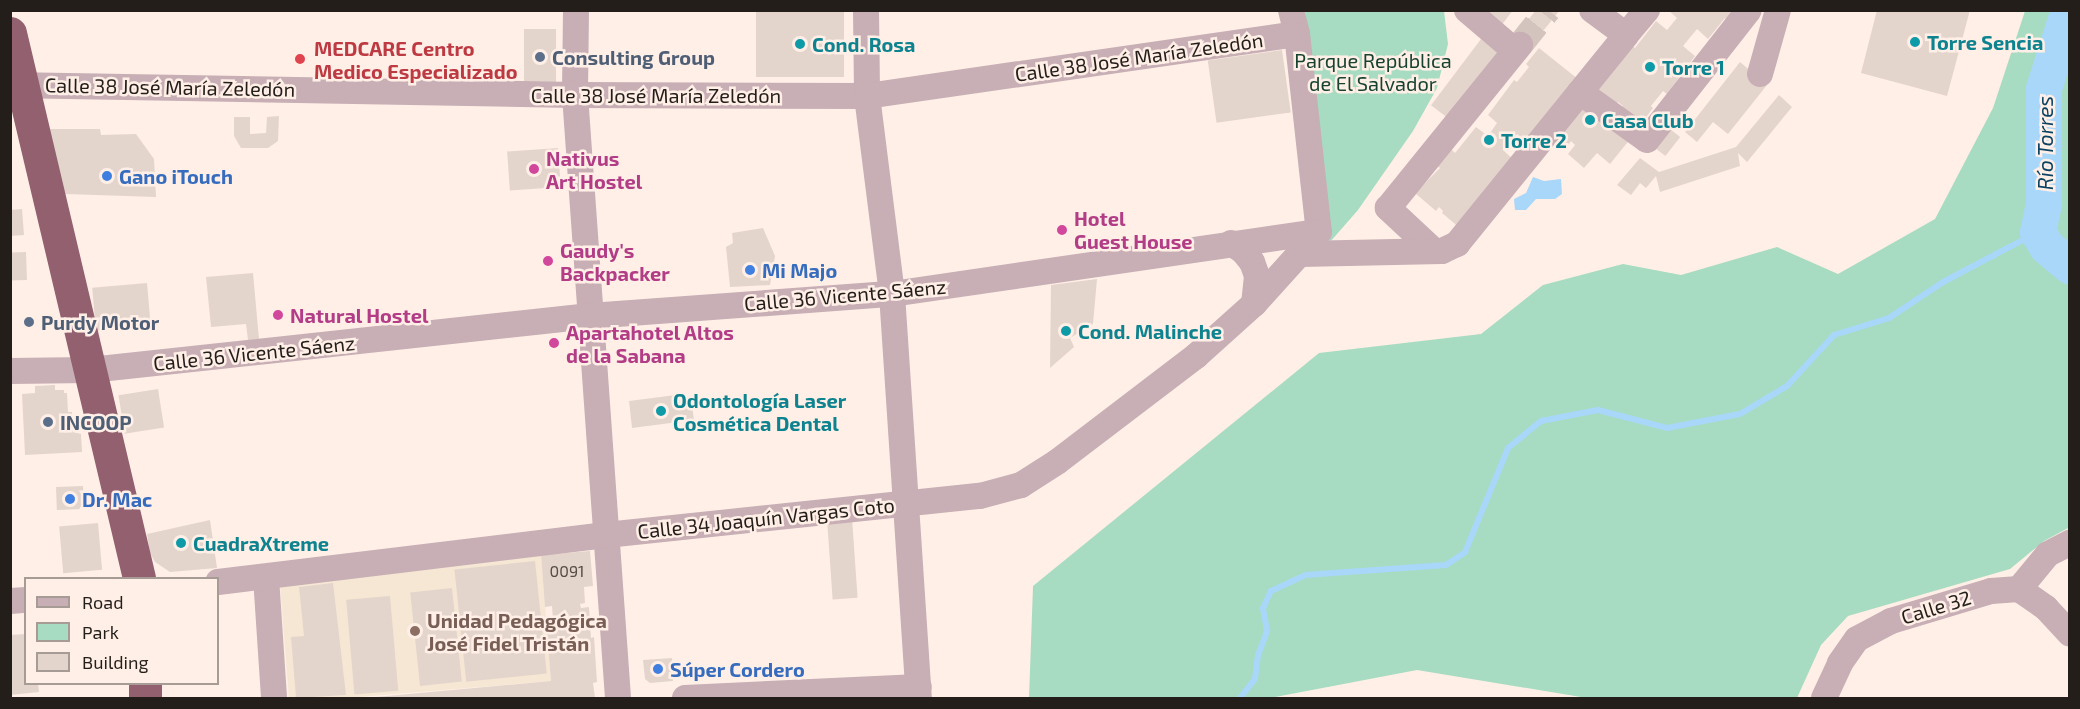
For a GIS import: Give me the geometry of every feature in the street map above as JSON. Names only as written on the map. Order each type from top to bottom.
[{"type":"highway","points":[[10,33],[16,85],[90,370],[139,577]]},
{"type":"street","points":[[576,10],[575,95],[618,699]]},
{"type":"street","points":[[685,699],[919,693],[892,294],[867,96],[866,10]]},
{"type":"street","points":[[1433,250],[1388,208],[1518,48],[1467,10]]},
{"type":"street","points":[[1300,254],[1442,251],[1457,244],[1647,10]]},
{"type":"street","points":[[1580,92],[1647,140],[1749,10]]},
{"type":"street","points":[[1760,74],[1779,10]]},
{"type":"street","points":[[1598,13],[1626,35]]},
{"type":"street","points":[[1294,22],[1319,232]]},
{"type":"street","name":"Calle 38 José María Zeledón","points":[[16,85],[575,95],[867,96],[1294,22]]},
{"type":"street","name":"Calle 36 Vicente Sáenz","points":[[10,371],[90,370],[590,316],[892,294],[1319,232]]},
{"type":"street","name":"Calle 34 Joaquín Vargas Coto","points":[[219,582],[606,535],[980,496],[1021,485],[1057,462],[1196,356],[1254,304],[1319,232]]},
{"type":"street","points":[[1231,243],[1243,251],[1252,262],[1257,276],[1254,304]]},
{"type":"street","points":[[2070,543],[2048,554],[2019,589],[2046,608],[2070,634]]},
{"type":"street","points":[[266,577],[274,699]]},
{"type":"street","name":"Calle 32","points":[[1824,699],[1840,663],[1857,639],[1891,621],[1990,591],[2019,589]]},
{"type":"shaded area","name":"Unidad Pedagógica José Fidel Tristán","points":[[541,555],[551,681],[346,698],[289,698],[280,584]]},
{"type":"green space","name":"Parque República de El Salvador","points":[[1305,11],[1444,11],[1448,44],[1437,88],[1413,131],[1358,210],[1330,242]]},
{"type":"green space","points":[[2025,11],[2069,11],[2070,527],[2044,541],[2010,569],[1848,616],[1821,645],[1797,698],[1587,698],[1417,670],[1270,698],[1029,698],[1033,586],[1319,353],[1481,334],[1543,285],[1623,264],[1681,275],[1777,247],[1838,274],[1935,219],[1993,108]]},
{"type":"water","points":[[1533,177],[1544,181],[1561,179],[1562,194],[1555,199],[1536,199],[1526,210],[1515,210],[1514,199],[1526,193]]},
{"type":"building","name":"Cond. Rosa","points":[[756,10],[844,10],[844,77],[756,77]]},
{"type":"building","points":[[1481,10],[1513,10],[1501,26]]},
{"type":"building","points":[[1536,10],[1560,10],[1527,51],[1513,39]]},
{"type":"building","name":"Torre 1","points":[[1668,10],[1736,10],[1727,21],[1725,18],[1708,39],[1697,29],[1683,46],[1695,56],[1667,94],[1663,91],[1651,106],[1653,108],[1641,124],[1621,108],[1623,106],[1618,102],[1615,106],[1595,89],[1630,44],[1635,48],[1656,21],[1667,30],[1677,18]]},
{"type":"building","name":"Torre Sencia","points":[[1877,10],[1970,10],[1947,96],[1861,73]]},
{"type":"building","name":"Consulting Group","points":[[524,29],[556,29],[556,86],[524,86]]},
{"type":"building","points":[[1481,39],[1506,58],[1456,124],[1431,105]]},
{"type":"building","name":"Torre 2","points":[[1539,48],[1583,83],[1528,144],[1517,134],[1504,151],[1515,161],[1461,229],[1442,213],[1439,207],[1436,211],[1415,193],[1440,168],[1437,166],[1451,149],[1455,153],[1476,127],[1488,136],[1497,123],[1488,115],[1514,80],[1517,82],[1529,67],[1526,64]]},
{"type":"building","points":[[1282,50],[1291,112],[1216,123],[1208,60]]},
{"type":"building","points":[[1740,62],[1767,85],[1728,134],[1713,122],[1697,142],[1685,132]]},
{"type":"building","points":[[1779,95],[1792,107],[1747,162],[1738,153],[1740,166],[1660,192],[1656,176],[1646,188],[1640,183],[1631,195],[1617,185],[1640,158],[1659,172],[1736,147]]},
{"type":"building","name":"Casa Club","points":[[1587,102],[1631,138],[1610,164],[1597,153],[1584,168],[1568,154],[1575,145],[1571,141],[1566,148],[1556,139]]},
{"type":"building","points":[[279,116],[278,141],[268,148],[241,148],[234,136],[234,117],[250,117],[250,134],[266,133],[267,117]]},
{"type":"building","points":[[1666,126],[1680,137],[1665,156],[1651,145]]},
{"type":"building","name":"Gano iTouch","points":[[48,129],[100,129],[101,135],[136,134],[154,159],[156,197],[65,194]]},
{"type":"building","name":"Nativus Art Hostel","points":[[558,148],[561,187],[510,190],[507,152]]},
{"type":"building","points":[[22,209],[24,235],[10,236],[10,210]]},
{"type":"building","name":"Mi Majo","points":[[763,228],[775,256],[770,285],[730,287],[726,247],[733,243],[732,233]]},
{"type":"building","points":[[26,252],[27,280],[11,281],[10,253]]},
{"type":"building","points":[[253,273],[259,339],[248,340],[246,324],[211,327],[206,277]]},
{"type":"building","name":"Cond. Malinche","points":[[1097,279],[1093,324],[1070,338],[1074,347],[1050,368],[1051,285]]},
{"type":"building","points":[[147,283],[151,326],[96,331],[92,288]]},
{"type":"building","name":"INCOOP","points":[[55,385],[55,390],[64,390],[64,393],[67,393],[68,412],[72,412],[73,432],[81,434],[82,452],[25,455],[22,394],[35,393],[35,386]]},
{"type":"building","points":[[158,389],[164,428],[125,434],[118,395]]},
{"type":"building","name":"Odontología Laser Cosmética Dental","points":[[676,395],[676,401],[691,399],[694,420],[632,428],[629,401]]},
{"type":"building","name":"Dr. Mac","points":[[83,486],[84,509],[57,510],[56,487]]},
{"type":"building","points":[[852,518],[858,598],[833,600],[827,520]]},
{"type":"building","name":"CuadraXtreme","points":[[210,520],[217,568],[170,572],[155,562],[150,553],[147,534]]},
{"type":"building","points":[[98,523],[102,570],[63,573],[59,526]]},
{"type":"building","points":[[590,551],[593,586],[584,587],[585,603],[580,604],[581,608],[589,607],[591,638],[594,637],[597,682],[593,683],[595,698],[365,698],[551,681],[546,621],[553,621],[552,606],[545,607],[541,555]]},
{"type":"building","points":[[535,561],[547,673],[466,682],[454,569]]},
{"type":"building","points":[[333,583],[346,695],[296,698],[291,637],[304,636],[299,587]]},
{"type":"building","points":[[452,588],[462,681],[420,686],[410,592]]},
{"type":"building","points":[[390,596],[398,691],[354,694],[346,600]]},
{"type":"building","points":[[24,634],[24,685],[38,685],[39,692],[10,695],[10,635]]},
{"type":"building","name":"Súper Cordero","points":[[672,658],[673,681],[650,683],[645,679],[643,660]]},
{"type":"waterway","name":"Río Torres","points":[[2069,10],[2044,89],[2044,204],[2038,232],[2047,247],[2070,266]]},
{"type":"waterway","points":[[1240,698],[1255,679],[1258,655],[1267,631],[1263,608],[1271,591],[1305,575],[1446,565],[1465,552],[1508,448],[1541,421],[1598,410],[1667,428],[1740,414],[1787,386],[1834,335],[1889,318],[1943,282],[2038,232]]},
{"type":"tunnel","points":[[1520,45],[1548,10]]},
{"type":"place","name":"Torre Sencia","points":[[1915,42]]},
{"type":"place","name":"Cond. Rosa","points":[[800,44]]},
{"type":"place","name":"Consulting Group","points":[[540,57]]},
{"type":"place","name":"MEDCARE Centro Medico Especializado","points":[[300,59]]},
{"type":"place","name":"Torre 1","points":[[1650,67]]},
{"type":"place","name":"Casa Club","points":[[1590,120]]},
{"type":"place","name":"Torre 2","points":[[1489,140]]},
{"type":"place","name":"Nativus Art Hostel","points":[[534,169]]},
{"type":"place","name":"Gano iTouch","points":[[107,176]]},
{"type":"place","name":"Hotel Guest House","points":[[1062,230]]},
{"type":"place","name":"Gaudy's Backpacker","points":[[548,261]]},
{"type":"place","name":"Mi Majo","points":[[750,270]]},
{"type":"place","name":"Natural Hostel","points":[[278,315]]},
{"type":"place","name":"Purdy Motor","points":[[29,322]]},
{"type":"place","name":"Cond. Malinche","points":[[1066,331]]},
{"type":"place","name":"Apartahotel Altos de la Sabana","points":[[554,343]]},
{"type":"place","name":"Odontología Laser Cosmética Dental","points":[[661,411]]},
{"type":"place","name":"INCOOP","points":[[48,422]]},
{"type":"place","name":"Dr. Mac","points":[[70,499]]},
{"type":"place","name":"CuadraXtreme","points":[[181,543]]},
{"type":"place","name":"Unidad Pedagógica José Fidel Tristán","points":[[415,631]]},
{"type":"place","name":"Súper Cordero","points":[[658,669]]}]
